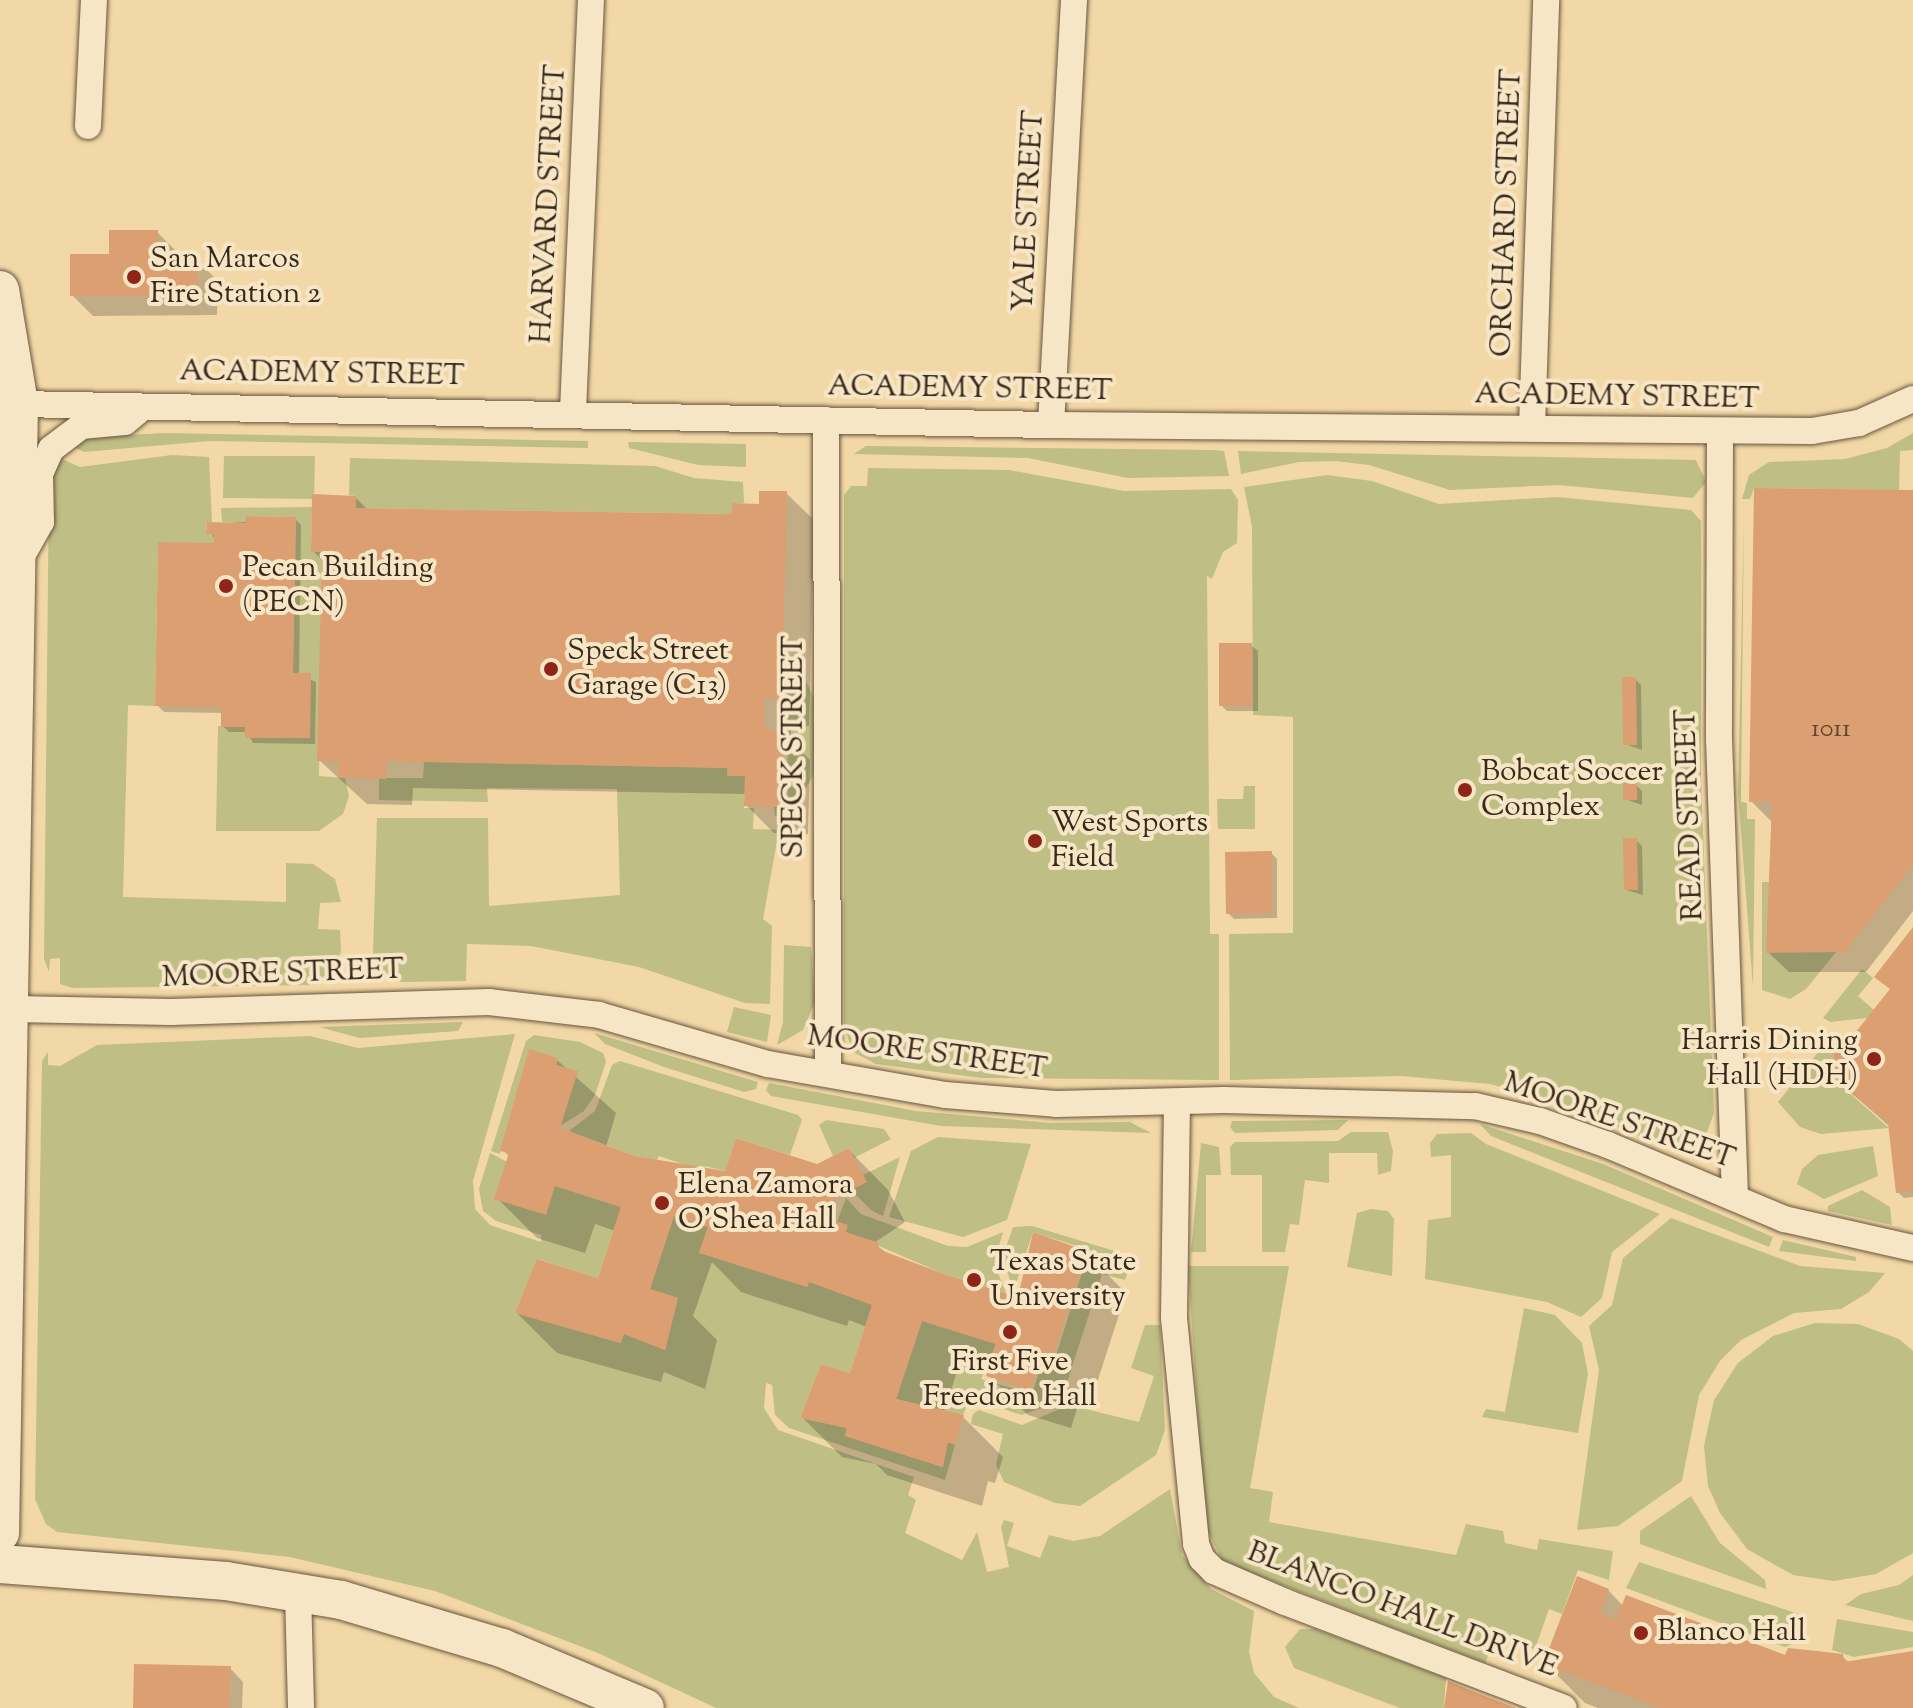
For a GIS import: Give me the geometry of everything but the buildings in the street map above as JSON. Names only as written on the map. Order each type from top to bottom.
[{"type":"street","points":[[88,126],[94,0]]},
{"type":"street","name":"HARVARD STREET","points":[[573,411],[591,0]]},
{"type":"street","name":"YALE STREET","points":[[1051,425],[1074,0]]},
{"type":"street","name":"ORCHARD STREET","points":[[1532,428],[1546,0]]},
{"type":"street","points":[[0,290],[19,404],[12,548],[12,1009],[0,1533]]},
{"type":"street","name":"ACADEMY STREET","points":[[19,404],[573,411],[1051,425],[1720,431],[1833,429],[1885,414],[1913,399]]},
{"type":"street","points":[[12,548],[41,522],[40,474],[51,449],[81,426],[125,422],[147,404]]},
{"type":"street","name":"SPECK STREET","points":[[826,420],[828,1074]]},
{"type":"street","name":"READ STREET","points":[[1720,431],[1719,739],[1735,1196]]},
{"type":"street","name":"MOORE STREET","points":[[12,1009],[171,1012],[489,1002],[599,1015],[768,1064],[945,1095],[1017,1101],[1475,1106],[1540,1121],[1735,1196],[1784,1219],[1913,1248]]},
{"type":"street","name":"BLANCO HALL DRIVE","points":[[1177,1102],[1174,1318],[1194,1529],[1202,1559],[1214,1571],[1285,1602],[1564,1708]]},
{"type":"street","points":[[0,1564],[177,1576],[298,1592],[461,1633],[645,1708]]},
{"type":"street","points":[[298,1592],[301,1708]]},
{"type":"green space","points":[[165,433],[588,441],[588,448],[210,441],[84,452],[72,446],[86,437]]},
{"type":"green space","points":[[1913,433],[1913,450],[1900,451],[1899,490],[1754,488],[1750,499],[1742,499],[1749,475],[1769,462],[1845,459],[1887,448]]},
{"type":"green space","points":[[628,442],[746,444],[746,467],[698,465],[629,448]]},
{"type":"green space","points":[[866,446],[1214,450],[1224,451],[1229,476],[1128,478],[1028,458],[854,454]]},
{"type":"green space","points":[[1238,451],[1696,460],[1706,482],[1693,498],[1559,485],[1450,490],[1369,465],[1336,461],[1299,462],[1241,474]]},
{"type":"green space","points":[[172,455],[209,457],[212,522],[207,522],[206,533],[214,534],[214,543],[158,543],[155,706],[128,705],[123,897],[286,902],[286,863],[313,864],[335,879],[341,902],[320,903],[318,929],[340,930],[341,951],[333,976],[317,985],[73,988],[60,984],[60,958],[50,959],[49,972],[44,959],[49,484],[60,458],[80,467]]},
{"type":"green space","points":[[224,456],[315,456],[314,499],[223,498]]},
{"type":"green space","points":[[350,458],[655,466],[694,478],[743,482],[744,503],[732,503],[731,514],[356,508],[356,496],[349,495]]},
{"type":"green space","name":"West Sports Field","points":[[868,468],[1009,470],[1124,491],[1231,489],[1238,500],[1237,543],[1223,552],[1212,579],[1207,576],[1210,934],[1219,934],[1219,1080],[982,1078],[876,1064],[853,1052],[844,1027],[844,495],[851,486],[867,486]]},
{"type":"green space","points":[[1327,475],[1372,481],[1439,504],[1557,497],[1691,510],[1701,521],[1701,779],[1714,1113],[1707,1132],[1686,1146],[1663,1146],[1563,1104],[1490,1084],[1401,1076],[1230,1080],[1229,934],[1293,933],[1293,717],[1253,715],[1252,527],[1244,487]]},
{"type":"green space","points":[[312,507],[311,551],[322,552],[319,776],[345,778],[349,796],[343,814],[319,831],[216,831],[218,726],[245,727],[245,738],[309,738],[311,674],[293,673],[296,517],[246,516],[246,523],[222,522],[221,508]]},
{"type":"green space","points":[[1744,515],[1741,802],[1747,803],[1747,819],[1755,819],[1753,987],[1738,792]]},
{"type":"green space","points":[[787,662],[805,679],[820,711],[819,764],[792,815],[775,816],[774,807],[785,807],[788,793]]},
{"type":"green space","points":[[424,762],[727,768],[728,776],[745,776],[744,808],[754,808],[753,829],[779,830],[763,919],[772,926],[770,1004],[745,1003],[639,967],[531,946],[467,944],[466,981],[401,982],[383,977],[373,956],[377,818],[488,818],[489,906],[620,895],[617,789],[487,788],[488,802],[379,800],[379,778],[423,778]]},
{"type":"green space","points":[[1244,786],[1255,786],[1255,829],[1218,829],[1217,799],[1243,799]]},
{"type":"green space","points":[[1762,882],[1769,882],[1836,952],[1806,989],[1790,999],[1762,990]]},
{"type":"green space","points":[[784,945],[811,947],[815,1002],[803,1030],[777,1045],[783,1022]]},
{"type":"green space","points":[[1862,969],[1873,978],[1858,996],[1874,1010],[1867,1018],[1830,1022],[1823,1018]]},
{"type":"green space","points":[[734,1007],[771,1015],[767,1042],[727,1032]]},
{"type":"green space","points":[[463,1022],[458,1031],[360,1038],[319,1027]]},
{"type":"green space","points":[[594,1033],[758,1082],[756,1089],[744,1092],[664,1067],[605,1044]]},
{"type":"green space","points":[[515,1034],[473,1181],[475,1209],[490,1225],[541,1242],[541,1235],[496,1221],[483,1211],[479,1189],[490,1153],[555,1186],[621,1207],[598,1278],[538,1259],[515,1313],[620,1343],[624,1334],[665,1350],[678,1298],[650,1289],[674,1216],[708,1227],[699,1252],[807,1287],[809,1282],[859,1297],[872,1305],[850,1373],[821,1364],[800,1418],[847,1428],[845,1436],[942,1467],[948,1442],[955,1445],[945,1480],[789,1428],[775,1415],[772,1385],[766,1383],[764,1408],[778,1430],[914,1477],[908,1495],[916,1500],[905,1533],[962,1560],[977,1532],[987,1572],[1009,1567],[1001,1527],[1004,1520],[1014,1523],[1007,1546],[1040,1558],[1049,1535],[1073,1541],[1100,1536],[1170,1489],[1182,1555],[1211,1589],[1254,1611],[1249,1652],[1254,1673],[1274,1697],[1299,1708],[716,1708],[598,1653],[435,1591],[290,1557],[57,1532],[46,1524],[35,1499],[42,1061],[48,1052],[48,1065],[60,1066],[97,1045],[310,1036],[358,1048]]},
{"type":"green space","points":[[534,1035],[580,1042],[603,1053],[606,1062],[595,1095],[584,1111],[560,1126],[577,1071],[556,1065],[558,1058],[529,1050],[500,1154],[491,1151],[526,1041]]},
{"type":"green space","points":[[1831,1036],[1837,1082],[1889,1128],[1821,1134],[1800,1127],[1778,1102]]},
{"type":"green space","points":[[620,1061],[798,1115],[802,1120],[790,1155],[736,1138],[725,1171],[705,1166],[703,1171],[659,1156],[657,1160],[635,1156],[569,1131],[595,1111],[612,1065]]},
{"type":"green space","points":[[769,1083],[916,1111],[1051,1123],[1130,1122],[1151,1133],[941,1126],[771,1096],[766,1090]]},
{"type":"green space","points":[[826,1120],[884,1129],[891,1139],[854,1158],[849,1148],[833,1156],[819,1125]]},
{"type":"green space","points":[[1348,1120],[1338,1130],[1235,1133],[1230,1127],[1232,1121]]},
{"type":"green space","points":[[1480,1124],[1603,1164],[1773,1237],[1769,1247],[1491,1136]]},
{"type":"green space","points":[[1351,1132],[1388,1132],[1393,1151],[1391,1171],[1378,1175],[1377,1153],[1329,1153],[1329,1183],[1305,1180],[1299,1225],[1290,1224],[1285,1252],[1262,1252],[1262,1175],[1231,1175],[1230,1147],[1235,1142],[1338,1141]]},
{"type":"green space","points":[[1471,1133],[1486,1144],[1660,1214],[1612,1252],[1602,1298],[1581,1317],[1547,1302],[1425,1279],[1428,1220],[1451,1217],[1451,1155],[1431,1157],[1430,1143],[1437,1134]]},
{"type":"green space","points":[[938,1137],[1031,1144],[1007,1220],[963,1237],[889,1217],[911,1151]]},
{"type":"green space","points":[[1201,1143],[1219,1147],[1221,1175],[1206,1175],[1206,1252],[1191,1252]]},
{"type":"green space","points":[[1873,1146],[1878,1176],[1824,1199],[1797,1184],[1802,1169],[1818,1155]]},
{"type":"green space","points":[[900,1157],[883,1216],[872,1211],[851,1190],[863,1175]]},
{"type":"green space","points":[[1862,1190],[1890,1207],[1892,1225],[1828,1211],[1828,1206]]},
{"type":"green space","points":[[846,1198],[861,1214],[948,1246],[967,1247],[1003,1232],[994,1263],[1006,1293],[944,1274],[846,1232],[837,1222]]},
{"type":"green space","points":[[1371,1209],[1388,1211],[1394,1219],[1392,1276],[1347,1267],[1357,1213]]},
{"type":"green space","points":[[1671,1218],[1800,1266],[1885,1273],[1869,1292],[1841,1309],[1794,1313],[1741,1340],[1720,1361],[1699,1395],[1682,1481],[1618,1526],[1577,1530],[1599,1370],[1589,1326],[1612,1305],[1623,1258]]},
{"type":"green space","points":[[1032,1226],[1128,1255],[1131,1262],[1125,1280],[1102,1274],[1061,1401],[1022,1415],[970,1398],[963,1415],[896,1399],[922,1321],[996,1344],[981,1379],[1032,1394],[1045,1353],[1056,1356],[1089,1250],[1033,1232],[1014,1290],[1002,1259],[1013,1227]]},
{"type":"green space","points":[[1783,1240],[1856,1257],[1856,1261],[1779,1251]]},
{"type":"green space","points":[[1188,1266],[1289,1266],[1250,1488],[1273,1492],[1269,1522],[1456,1555],[1466,1524],[1503,1531],[1505,1543],[1537,1550],[1539,1539],[1613,1551],[1609,1580],[1578,1570],[1562,1614],[1549,1609],[1535,1649],[1497,1634],[1485,1663],[1223,1562],[1205,1526]]},
{"type":"green space","points":[[1524,1308],[1555,1315],[1582,1343],[1588,1374],[1578,1433],[1482,1417],[1486,1409],[1505,1412]]},
{"type":"green space","points":[[1815,1323],[1858,1324],[1899,1339],[1913,1351],[1913,1553],[1876,1574],[1834,1581],[1793,1575],[1747,1549],[1720,1513],[1708,1486],[1704,1446],[1714,1400],[1738,1363],[1773,1336]]},
{"type":"green space","points":[[1145,1325],[1160,1325],[1165,1430],[1156,1455],[1080,1506],[1055,1503],[1004,1482],[996,1465],[1003,1434],[971,1424],[973,1414],[979,1410],[1022,1425],[1069,1405],[1139,1422],[1154,1376],[1131,1368]]},
{"type":"green space","points":[[1691,1496],[1720,1543],[1765,1580],[1766,1589],[1640,1544],[1640,1531]]},
{"type":"green space","points":[[1639,1562],[1802,1615],[1792,1644],[1785,1647],[1626,1588]]},
{"type":"green space","points":[[1913,1575],[1913,1621],[1845,1605],[1861,1594],[1899,1585]]},
{"type":"green space","points":[[1837,1619],[1913,1632],[1913,1647],[1854,1657],[1832,1650]]},
{"type":"green space","points":[[1300,1629],[1315,1629],[1446,1678],[1444,1708],[1400,1708],[1294,1668],[1285,1647]]},
{"type":"place","name":"San Marcos Fire Station 2","points":[[134,277]]},
{"type":"place","name":"Pecan Building (PECN)","points":[[226,586]]},
{"type":"place","name":"Speck Street Garage (C13)","points":[[551,669]]},
{"type":"place","name":"Bobcat Soccer Complex","points":[[1465,790]]},
{"type":"place","name":"West Sports Field","points":[[1035,841]]},
{"type":"place","name":"Harris Dining Hall (HDH)","points":[[1874,1059]]},
{"type":"place","name":"Elena Zamora O'Shea Hall","points":[[662,1203]]},
{"type":"place","name":"Texas State University","points":[[974,1280]]},
{"type":"place","name":"First Five Freedom Hall","points":[[1010,1332]]},
{"type":"place","name":"Blanco Hall","points":[[1641,1633]]}]
